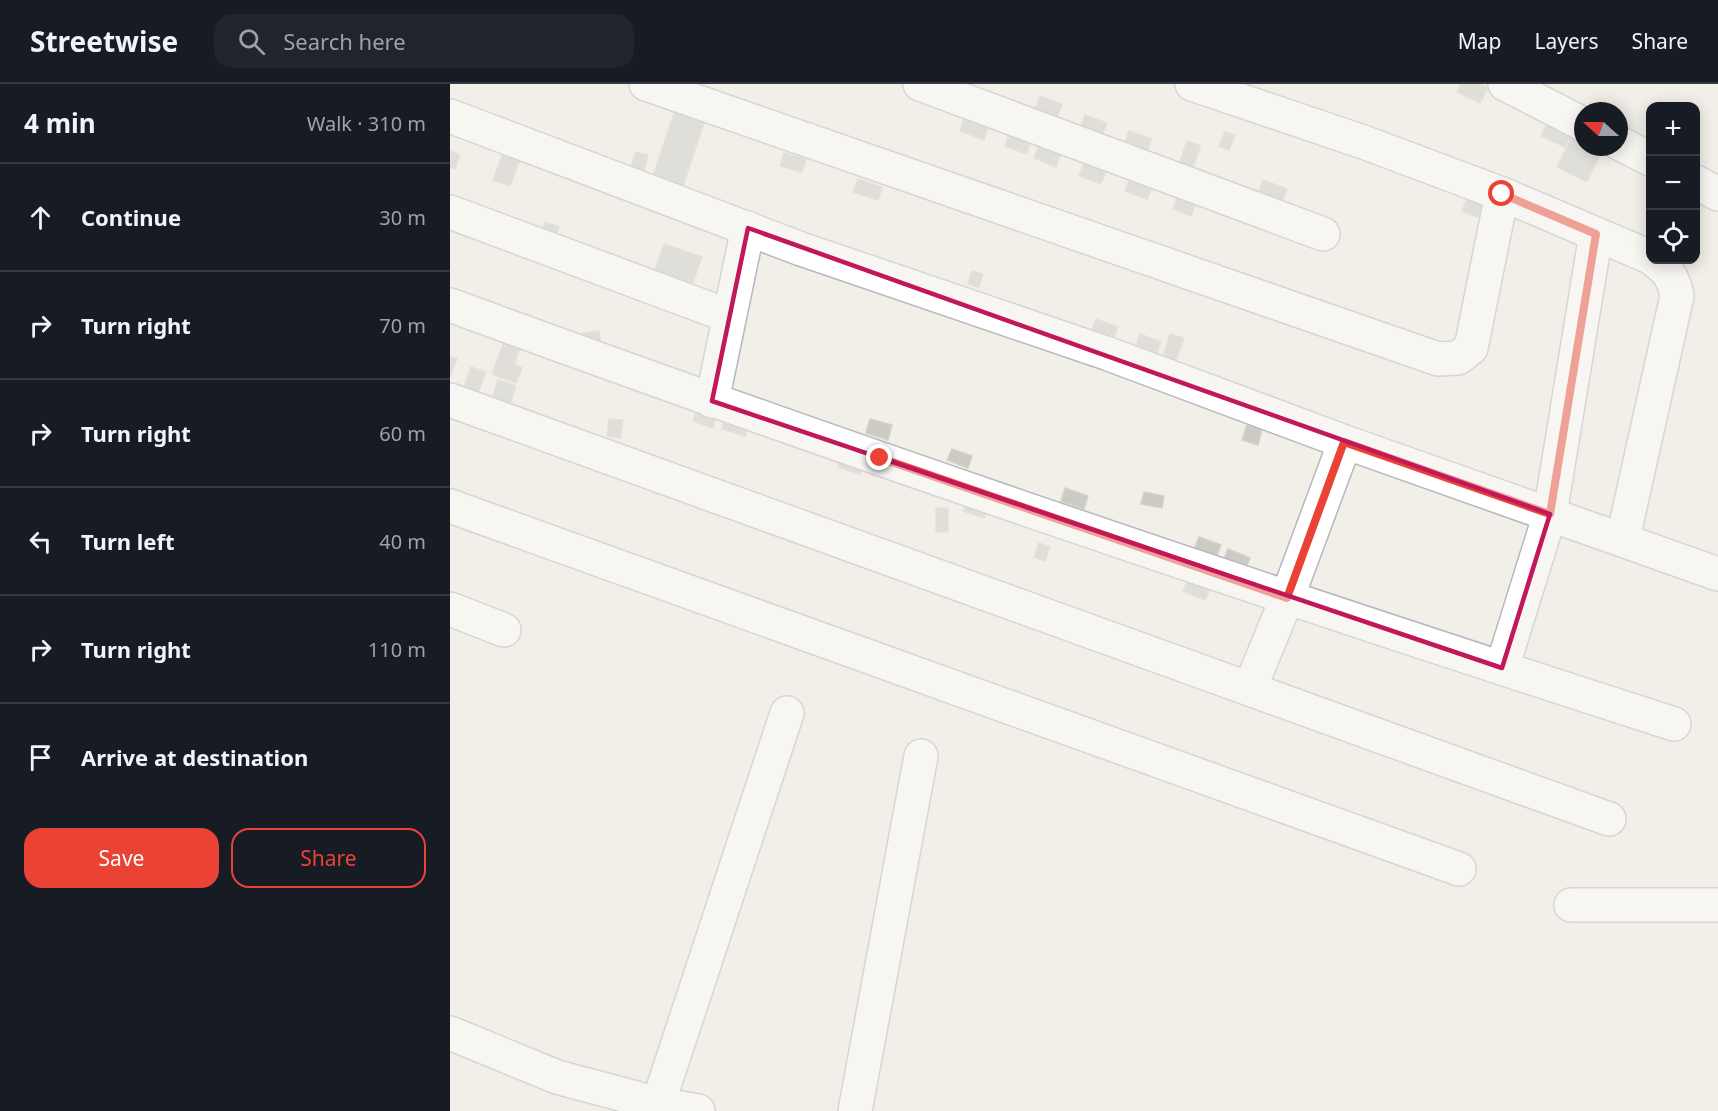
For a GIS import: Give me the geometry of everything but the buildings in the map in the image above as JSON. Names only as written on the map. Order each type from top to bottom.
[{"type":"street","points":[[920,84],[1323,234]]},
{"type":"street","points":[[1192,84],[1502,194],[1646,255]]},
{"type":"street","points":[[1505,84],[1574,119]]},
{"type":"street","points":[[666,87],[1438,359],[1458,358],[1471,348],[1502,194]]},
{"type":"street","points":[[450,116],[801,249],[1106,353],[1344,442],[1623,538],[1718,574]]},
{"type":"street","points":[[1628,148],[1646,157]]},
{"type":"street","points":[[1700,185],[1718,194]]},
{"type":"street","points":[[450,212],[729,316]]},
{"type":"street","points":[[711,401],[748,228]]},
{"type":"street","points":[[1502,668],[1550,514],[1596,234]]},
{"type":"street","points":[[1623,538],[1677,296],[1674,280],[1658,264]]},
{"type":"street","points":[[450,304],[711,401],[1287,598],[1674,724]]},
{"type":"street","points":[[450,400],[1609,819]]},
{"type":"street","points":[[1250,688],[1287,598],[1344,442]]},
{"type":"street","points":[[450,506],[1460,869]]},
{"type":"street","points":[[450,609],[504,630]]},
{"type":"street","points":[[658,1104],[787,713]]},
{"type":"street","points":[[855,1111],[921,756]]},
{"type":"street","points":[[1571,905],[1718,905]]},
{"type":"street","points":[[450,1033],[557,1077],[658,1104],[698,1111]]},
{"type":"highlighted area","points":[[748,228],[1550,514],[1502,668],[712,401]]},
{"type":"route","points":[[880,458],[1287,598],[1344,442],[1550,514],[1596,234],[1502,194]]}]
